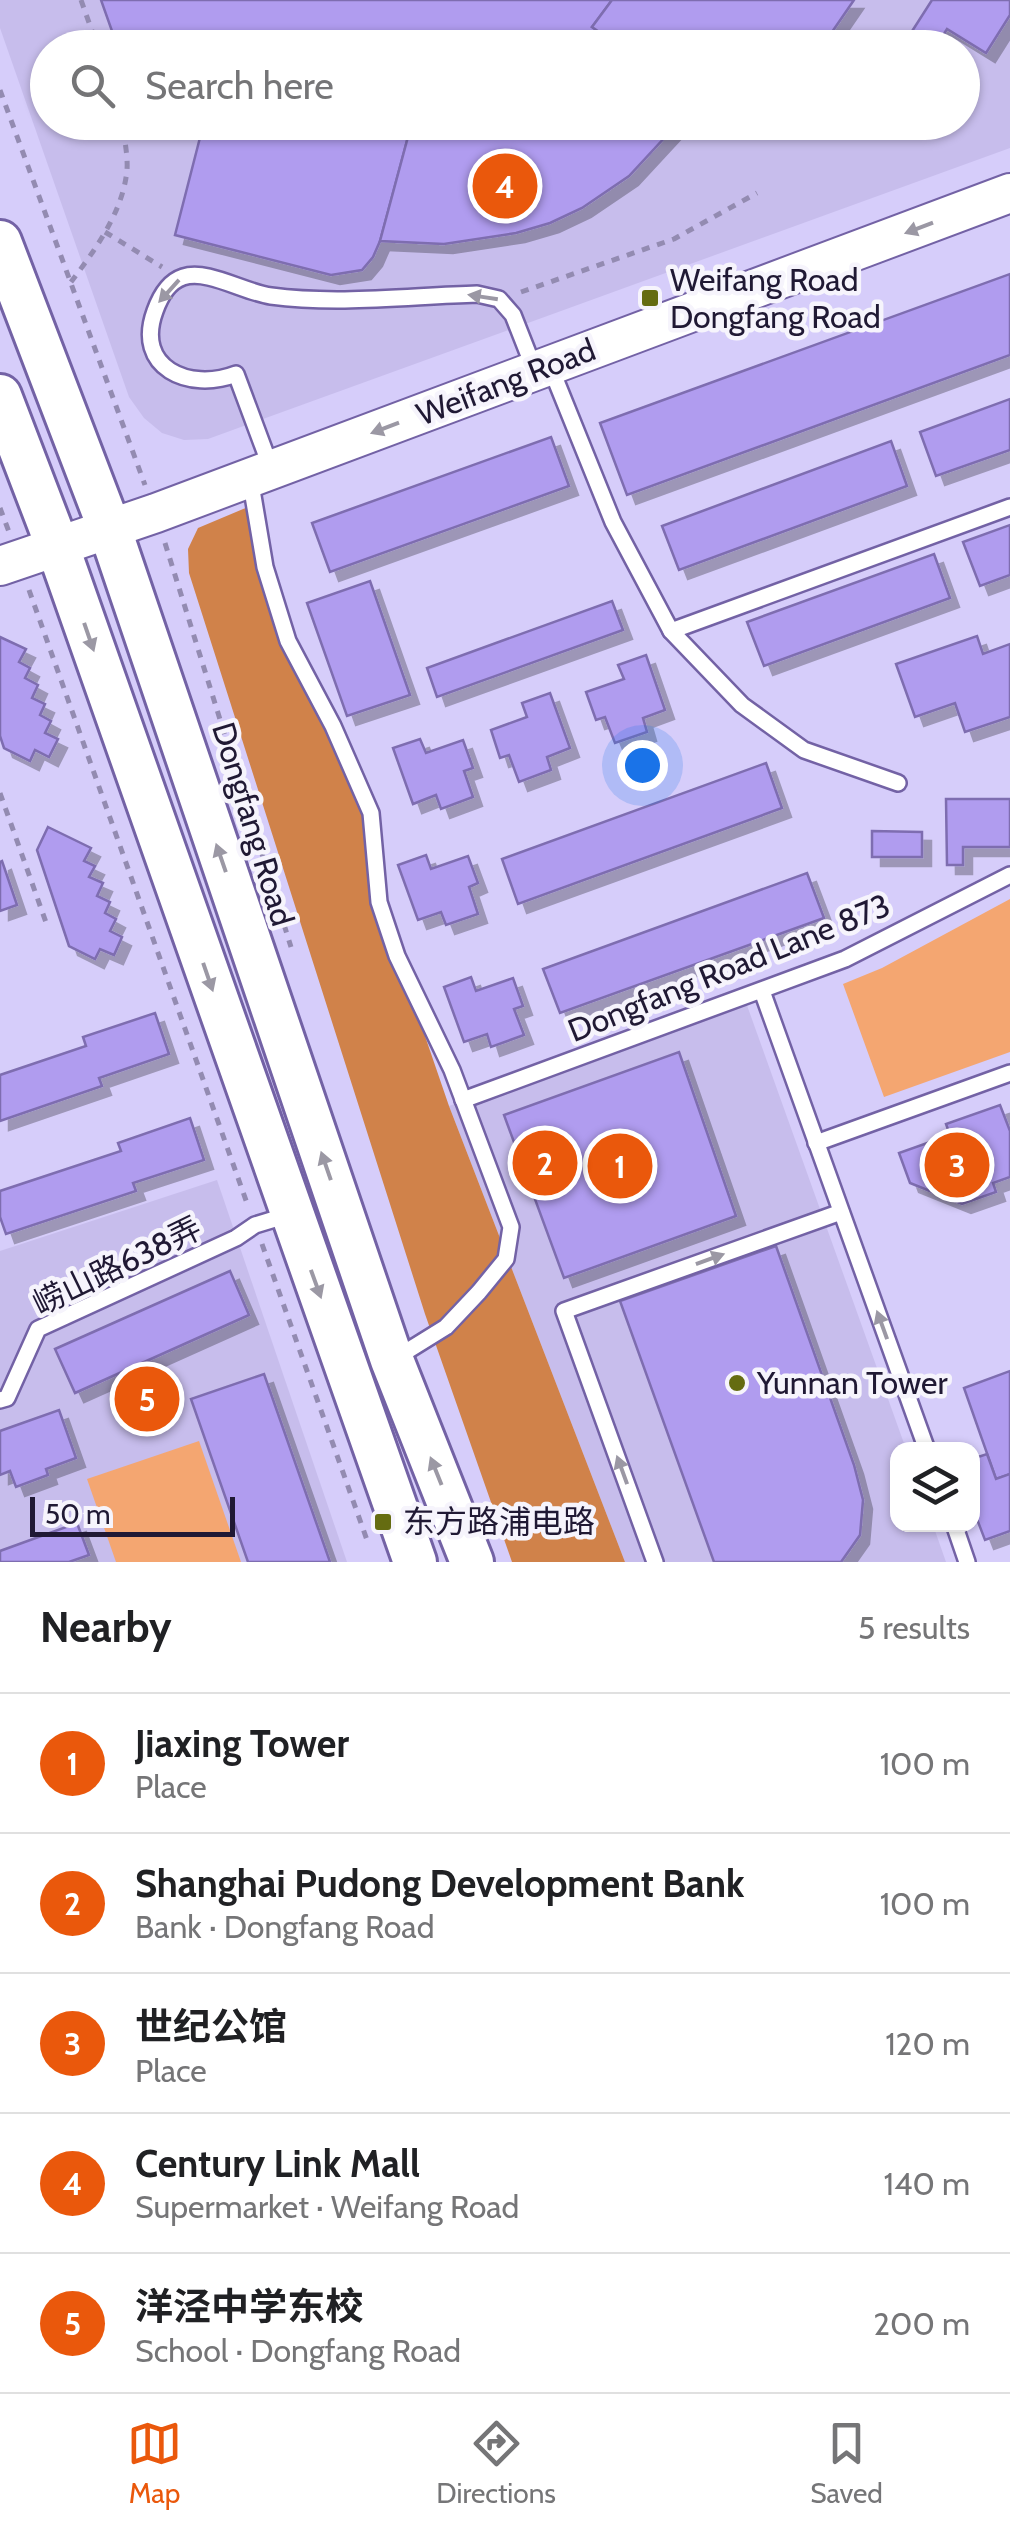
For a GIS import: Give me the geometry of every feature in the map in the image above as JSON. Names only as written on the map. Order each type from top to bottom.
[{"type":"main road","name":"Dongfang Road","points":[[1,242],[109,527],[392,1360],[472,1562]]},
{"type":"main road","points":[[0,396],[25,557],[273,1220],[415,1562]]},
{"type":"street","name":"Weifang Road","points":[[25,557],[156,513],[1010,194]]},
{"type":"lane","points":[[392,1360],[446,1328],[506,1260],[511,1227],[463,1100],[397,956],[379,902],[372,813],[333,726],[288,641],[265,567],[261,474],[236,374],[189,381],[169,372],[153,351],[151,322],[161,294],[180,278],[204,274],[249,293],[296,299],[477,294],[499,299],[542,368],[612,522],[670,631],[742,704],[804,750],[898,782]]},
{"type":"lane","points":[[670,631],[1010,506]]},
{"type":"lane","name":"Dongfang Road Lane 873","points":[[463,1100],[845,959],[1010,875]]},
{"type":"lane","points":[[762,991],[924,1442]]},
{"type":"lane","points":[[816,1143],[1010,1073]]},
{"type":"lane","points":[[655,1562],[564,1311],[841,1212]]},
{"type":"lane","name":"崂山路638弄","points":[[0,1400],[7,1398],[38,1329],[273,1220]]},
{"type":"lane","points":[[957,1532],[968,1562]]},
{"type":"path","points":[[81,0],[92,30]]},
{"type":"path","name":"Dongfang Road","points":[[0,90],[156,513],[292,948]]},
{"type":"path","points":[[71,282],[105,232],[119,201],[127,169],[124,140]]},
{"type":"path","points":[[499,299],[674,239],[757,192]]},
{"type":"path","points":[[105,232],[180,278]]},
{"type":"path","points":[[0,508],[25,557],[273,1220],[368,1543]]},
{"type":"path","points":[[0,793],[48,928]]},
{"type":"shaded area","points":[[0,0],[1010,0],[1010,148],[208,439],[184,440],[162,433],[144,418],[129,397],[39,140],[980,140],[980,30],[30,30],[30,114],[0,28]]},
{"type":"shaded area","points":[[255,504],[288,641],[371,813],[379,902],[449,1106],[625,1562],[512,1562],[425,1314],[189,573],[188,549],[198,528]]},
{"type":"shaded area","points":[[1010,899],[1010,1052],[884,1097],[843,984],[882,968]]},
{"type":"shaded area","points":[[744,997],[903,1442],[890,1442],[890,1532],[935,1532],[946,1562],[625,1562],[449,1106]]},
{"type":"shaded area","points":[[217,1180],[347,1562],[0,1562],[0,1251]]},
{"type":"shaded area","points":[[199,1441],[241,1562],[116,1562],[87,1479]]},
{"type":"building","points":[[101,0],[612,0],[592,27],[596,30],[112,30]]},
{"type":"building","points":[[612,0],[854,0],[833,30],[592,27]]},
{"type":"building","points":[[932,0],[1010,0],[1010,15],[986,53],[980,49],[980,30],[913,30]]},
{"type":"building","points":[[199,140],[407,140],[380,241],[362,270],[331,275],[175,235]]},
{"type":"building","points":[[407,140],[662,140],[629,176],[582,208],[550,223],[516,233],[444,244],[380,241]]},
{"type":"building","points":[[1010,274],[1010,355],[627,495],[600,423]]},
{"type":"building","points":[[1010,399],[1010,450],[936,476],[920,432]]},
{"type":"building","points":[[551,437],[569,486],[330,572],[312,523]]},
{"type":"building","points":[[891,441],[907,486],[679,570],[662,526]]},
{"type":"building","points":[[1010,525],[1010,575],[980,586],[963,542]]},
{"type":"building","points":[[934,554],[950,598],[764,666],[747,622]]},
{"type":"building","points":[[370,581],[410,695],[347,716],[307,603]]},
{"type":"building","points":[[612,601],[623,630],[437,697],[427,668]]},
{"type":"building","points":[[977,636],[983,654],[1010,644],[1010,717],[965,732],[955,703],[915,717],[896,664]]},
{"type":"building","points":[[0,637],[26,649],[19,662],[30,668],[25,678],[38,685],[32,698],[45,704],[40,715],[51,721],[45,733],[58,739],[49,757],[35,750],[30,761],[4,748],[0,736]]},
{"type":"building","points":[[646,655],[665,710],[643,718],[647,732],[615,743],[605,717],[596,720],[586,692],[624,679],[618,665]]},
{"type":"building","points":[[550,693],[570,748],[547,757],[551,770],[519,782],[509,755],[500,758],[491,730],[527,717],[522,703]]},
{"type":"building","points":[[420,739],[426,753],[463,740],[473,768],[464,771],[473,797],[441,809],[436,795],[413,804],[393,748]]},
{"type":"building","points":[[766,763],[782,808],[518,904],[502,859]]},
{"type":"building","points":[[946,799],[1010,799],[1010,847],[963,847],[963,865],[947,865]]},
{"type":"building","points":[[48,827],[91,848],[84,861],[95,866],[89,877],[103,883],[97,896],[110,902],[105,913],[116,919],[110,931],[122,937],[114,955],[100,949],[95,959],[69,946],[37,850]]},
{"type":"building","points":[[872,831],[922,832],[922,857],[872,857]]},
{"type":"building","points":[[426,855],[431,869],[468,856],[478,883],[469,887],[478,914],[446,925],[441,912],[418,920],[398,865]]},
{"type":"building","points":[[0,862],[17,905],[0,911]]},
{"type":"building","points":[[807,873],[824,918],[560,1013],[543,969]]},
{"type":"building","points":[[471,977],[476,991],[513,978],[523,1006],[514,1009],[524,1035],[491,1047],[487,1034],[464,1042],[444,987]]},
{"type":"building","points":[[155,1013],[169,1054],[99,1078],[102,1086],[0,1121],[0,1075],[86,1046],[83,1037]]},
{"type":"building","points":[[679,1052],[736,1216],[564,1278],[504,1115]]},
{"type":"building","points":[[1000,1105],[1010,1131],[1010,1177],[993,1183],[996,1192],[962,1204],[910,1183],[899,1153],[950,1135],[946,1124]]},
{"type":"building","points":[[190,1118],[204,1160],[133,1183],[136,1191],[6,1234],[0,1217],[0,1191],[121,1151],[118,1143]]},
{"type":"building","name":"Yunnan Tower","points":[[776,1246],[863,1500],[860,1535],[841,1562],[714,1562],[620,1301]]},
{"type":"building","points":[[230,1271],[249,1315],[75,1393],[55,1349]]},
{"type":"building","points":[[1010,1371],[1010,1474],[996,1479],[964,1388]]},
{"type":"building","points":[[264,1374],[330,1562],[248,1562],[191,1399]]},
{"type":"building","points":[[59,1410],[76,1458],[46,1469],[48,1475],[16,1487],[10,1471],[0,1475],[0,1431]]},
{"type":"building","points":[[987,1454],[996,1479],[1010,1474],[1010,1531],[985,1540],[980,1527],[980,1456]]},
{"type":"building","points":[[77,1523],[89,1555],[69,1562],[0,1562],[0,1551]]},
{"type":"place","name":"Century Link Mall","points":[[505,186]]},
{"type":"place","name":"Weifang Road Dongfang Road","points":[[650,298]]},
{"type":"place","name":"Shanghai Pudong Development Bank","points":[[545,1163]]},
{"type":"place","name":"世纪公馆","points":[[957,1165]]},
{"type":"place","name":"Jiaxing Tower","points":[[620,1166]]},
{"type":"place","name":"Yunnan Tower","points":[[737,1383]]},
{"type":"place","name":"洋泾中学东校","points":[[147,1399]]},
{"type":"place","name":"东方路浦电路","points":[[383,1522]]}]
